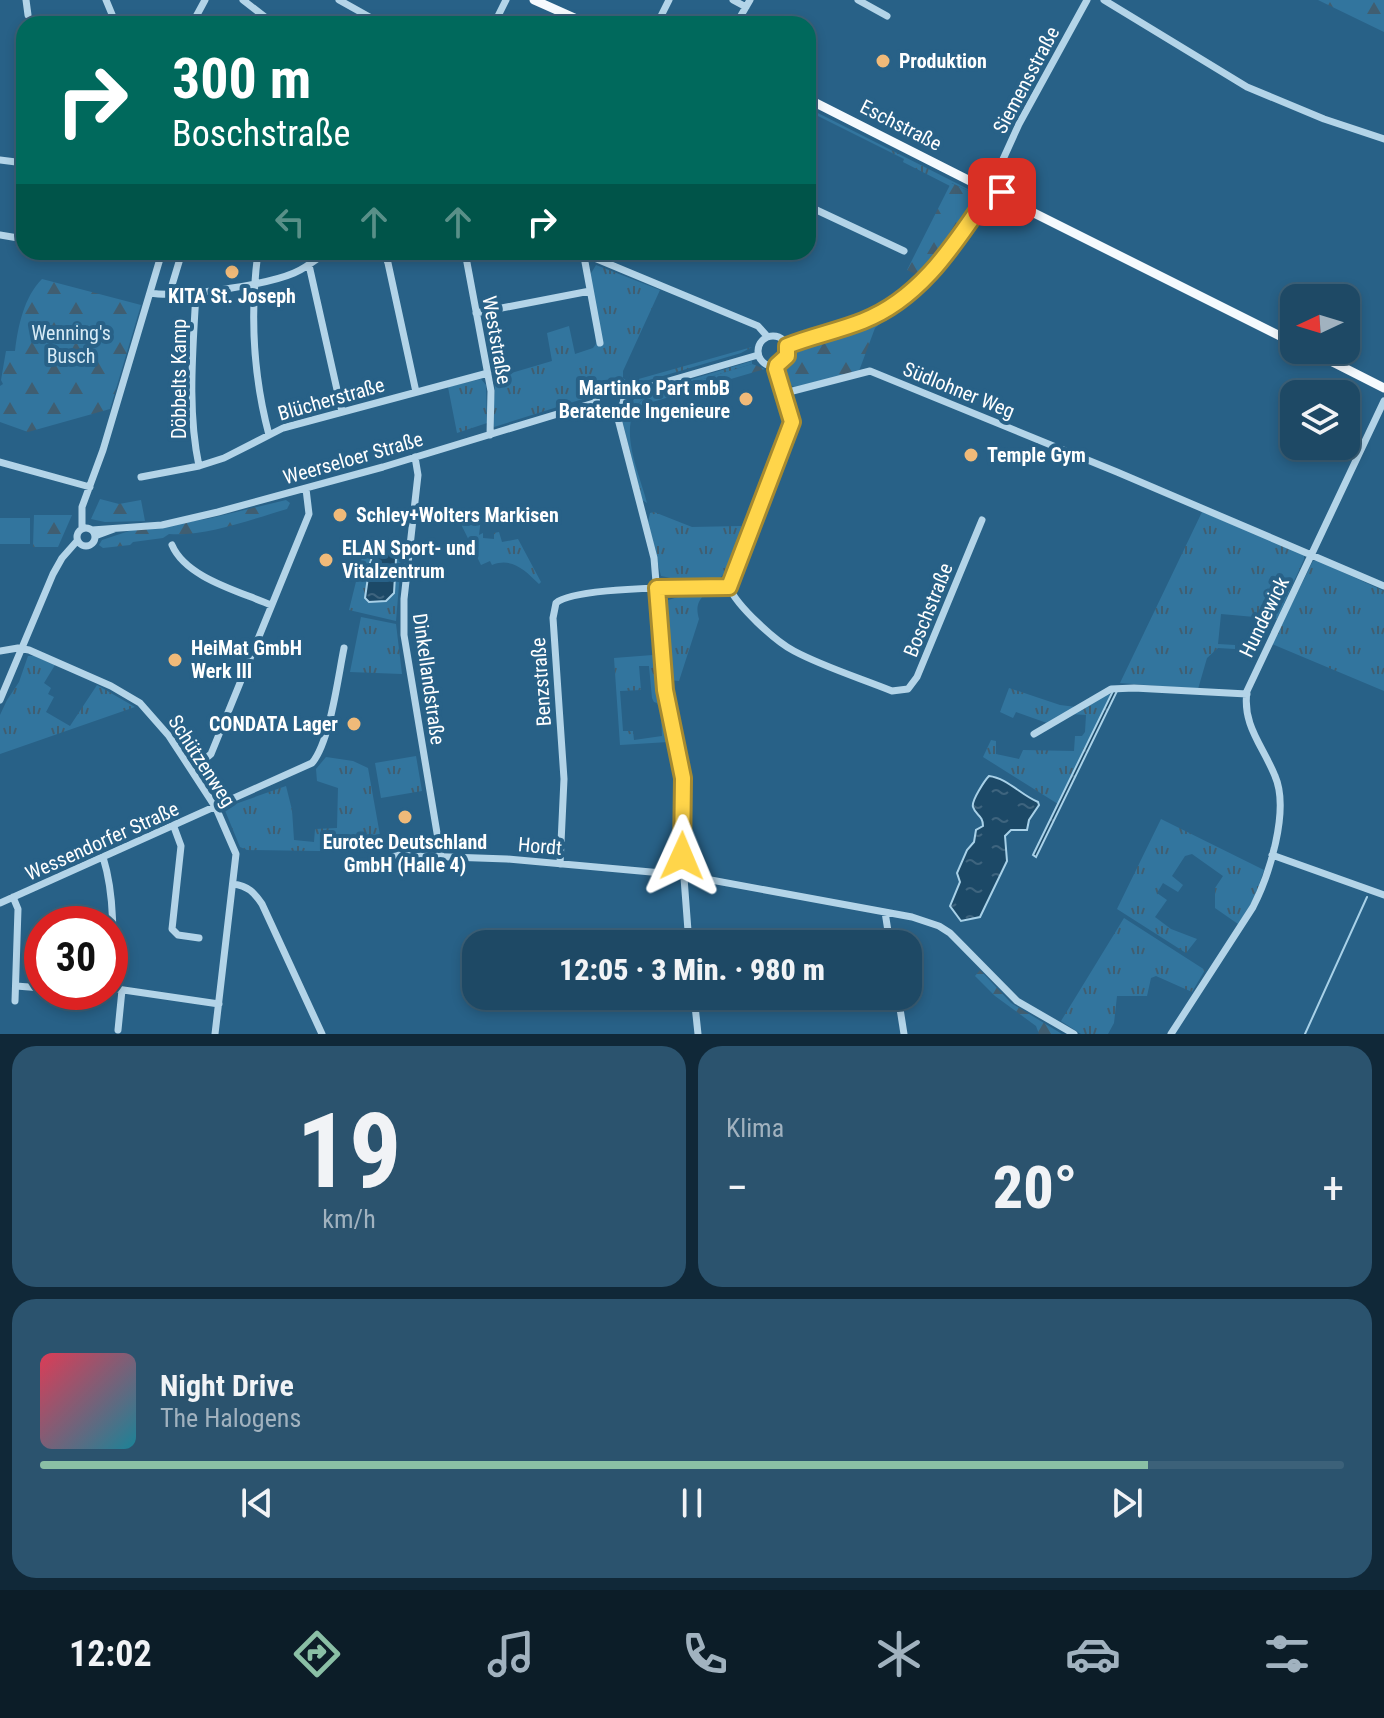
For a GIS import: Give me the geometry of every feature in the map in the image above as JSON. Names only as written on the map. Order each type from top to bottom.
[{"type":"main road","points":[[534,0],[570,16]]},
{"type":"main road","name":"Eschstraße","points":[[816,103],[976,184]]},
{"type":"main road","points":[[986,175],[995,177],[1002,187],[1000,196],[993,201],[984,201],[977,194],[976,184],[986,175]]},
{"type":"main road","points":[[1000,196],[1280,336]]},
{"type":"main road","points":[[1337,364],[1384,388]]},
{"type":"street","points":[[26,0],[28,15]]},
{"type":"street","points":[[243,0],[264,16]]},
{"type":"street","points":[[339,0],[368,16]]},
{"type":"street","points":[[733,0],[748,3]]},
{"type":"street","points":[[858,0],[887,16]]},
{"type":"street","name":"Siemensstraße","points":[[995,177],[1019,124],[1087,0]]},
{"type":"street","points":[[1106,1],[1247,87],[1324,119],[1384,139]]},
{"type":"street","points":[[787,346],[864,321],[893,304],[940,263],[984,201]]},
{"type":"street","points":[[816,210],[904,251]]},
{"type":"street","points":[[0,700],[57,566],[77,541],[82,528],[82,507],[160,260]]},
{"type":"street","points":[[169,295],[180,260]]},
{"type":"street","points":[[257,260],[252,325],[256,367],[269,435]]},
{"type":"street","points":[[150,293],[169,295],[273,281],[316,260]]},
{"type":"street","points":[[387,260],[416,392]]},
{"type":"street","name":"Weststraße","points":[[466,260],[488,373],[492,409],[490,435]]},
{"type":"street","points":[[585,260],[600,343]]},
{"type":"street","points":[[602,260],[758,326],[767,336],[781,338],[787,346],[784,360],[777,365],[765,364],[758,355],[759,344],[767,336]]},
{"type":"street","points":[[309,265],[342,412]]},
{"type":"street","points":[[476,313],[590,291]]},
{"type":"street","name":"Döbbelts Kamp","points":[[196,292],[191,393],[199,466]]},
{"type":"street","points":[[624,394],[758,355]]},
{"type":"street","points":[[657,588],[729,587],[792,422],[777,365]]},
{"type":"street","name":"Südlohner Weg","points":[[785,393],[870,371],[1384,586]]},
{"type":"street","name":"Blücherstraße","points":[[141,477],[224,458],[283,428],[488,373]]},
{"type":"street","points":[[606,385],[619,387],[624,394],[623,406],[616,411],[607,412],[597,402],[597,394],[606,385]]},
{"type":"street","name":"Hundewick","points":[[1247,694],[1384,401]]},
{"type":"street","name":"Weerseloer Straße","points":[[93,533],[162,525],[306,489],[597,402]]},
{"type":"street","points":[[616,411],[654,558],[665,690],[683,778],[681,838],[688,930]]},
{"type":"street","name":"Dinkellandstraße","points":[[415,457],[418,475],[404,599],[404,635],[441,857]]},
{"type":"street","points":[[0,462],[90,487]]},
{"type":"street","points":[[193,769],[211,754],[309,514],[306,489]]},
{"type":"street","name":"Boschstraße","points":[[729,587],[733,596],[758,622],[793,651],[892,691],[908,689],[917,677],[982,520]]},
{"type":"street","points":[[77,541],[82,546],[89,546],[93,533],[82,528]]},
{"type":"street","points":[[172,545],[177,556],[193,571],[271,605]]},
{"type":"street","name":"Benzstraße","points":[[560,864],[564,779],[553,618],[555,605],[558,600],[572,595],[657,588]]},
{"type":"street","points":[[0,651],[24,648]]},
{"type":"street","name":"Schützenweg","points":[[24,648],[131,696],[159,722],[216,808],[236,854],[215,1034]]},
{"type":"street","name":"Wessendorfer Straße","points":[[0,903],[216,808],[299,770],[317,758],[344,648]]},
{"type":"street","points":[[1034,734],[1111,689],[1247,694],[1245,705],[1249,726],[1276,777],[1279,790],[1280,810],[1272,855],[1253,907],[1171,1034]]},
{"type":"street","points":[[174,827],[181,846],[172,929],[178,935],[199,938]]},
{"type":"street","name":"Hordt","points":[[392,855],[560,864],[684,875],[885,912]]},
{"type":"street","points":[[1272,855],[1384,895]]},
{"type":"street","points":[[103,857],[109,875],[111,906]]},
{"type":"street","points":[[233,884],[245,886],[262,904],[322,1034]]},
{"type":"street","points":[[13,897],[18,909],[15,1001]]},
{"type":"street","points":[[888,930],[885,912],[932,923],[950,933],[1017,1001],[1074,1034]]},
{"type":"street","points":[[16,986],[24,987]]},
{"type":"street","points":[[128,991],[219,1004]]},
{"type":"street","points":[[118,1030],[120,1010]]},
{"type":"street","points":[[695,1010],[698,1034]]},
{"type":"street","points":[[900,1010],[904,1034]]},
{"type":"green space","points":[[1318,0],[1384,0],[1384,32]]},
{"type":"green space","points":[[816,112],[971,192],[952,183],[950,186],[903,162],[904,159],[816,115]]},
{"type":"green space","points":[[951,183],[971,192],[965,215],[942,248],[915,274],[907,270]]},
{"type":"green space","points":[[988,208],[963,247],[935,280],[875,328],[859,371],[794,387],[788,383],[786,367],[793,354],[810,345],[869,327],[887,316],[934,274]]},
{"type":"green space","points":[[596,265],[660,290],[623,371],[623,378],[628,382],[752,347],[632,385],[616,379],[604,380],[589,397],[494,427],[494,378],[552,361],[547,333],[569,326],[575,354],[596,344],[590,275]]},
{"type":"green space","name":"Wenning's Busch","points":[[42,279],[141,305],[110,409],[28,432],[0,422],[0,386],[3,384],[6,351],[15,351],[26,303]]},
{"type":"green space","points":[[752,361],[752,364],[645,397],[636,407],[630,433],[647,503],[642,500],[622,419],[636,396]]},
{"type":"green space","points":[[752,364],[765,369],[635,407],[645,397]]},
{"type":"green space","points":[[481,379],[486,385],[487,423],[457,433],[448,387]]},
{"type":"green space","points":[[100,499],[119,504],[141,500],[145,521],[105,522],[91,519]]},
{"type":"green space","points":[[286,500],[290,503],[287,509],[228,526],[197,533],[169,534],[130,545],[103,548],[99,545],[102,540],[132,530],[207,519]]},
{"type":"green space","points":[[482,509],[479,535],[483,533],[483,538],[494,539],[494,533],[499,532],[502,542],[518,539],[541,582],[539,584],[512,564],[492,565],[490,561],[481,565],[459,520]]},
{"type":"green space","points":[[1202,512],[1304,554],[1277,619],[1221,614],[1218,644],[1235,645],[1235,649],[1218,648],[1207,658],[1198,689],[1120,683]]},
{"type":"green space","points":[[650,513],[692,527],[741,526],[740,540],[720,577],[713,582],[695,584],[661,576],[648,522]]},
{"type":"green space","points":[[34,515],[72,515],[58,547],[33,547]]},
{"type":"green space","points":[[0,518],[30,518],[30,544],[0,544]]},
{"type":"green space","points":[[366,541],[402,549],[396,621],[349,610]]},
{"type":"green space","points":[[1313,561],[1384,591],[1384,691],[1272,644]]},
{"type":"green space","points":[[691,593],[704,595],[698,606],[699,619],[679,681],[670,680],[665,601]]},
{"type":"green space","points":[[650,597],[655,599],[659,672],[665,708],[660,710],[652,698],[649,666],[639,666],[641,690],[620,691],[623,731],[633,731],[634,740],[662,736],[661,716],[667,715],[673,745],[670,747],[668,742],[620,745],[614,658],[653,655]]},
{"type":"green space","points":[[361,617],[396,624],[402,674],[350,672]]},
{"type":"green space","points":[[28,656],[55,665],[44,683],[51,688],[48,694],[54,697],[46,712],[70,726],[97,685],[135,707],[0,754],[0,715],[19,682]]},
{"type":"green space","points":[[1009,688],[1060,705],[1076,707],[1047,723],[1016,712],[1013,718],[1000,712]]},
{"type":"green space","points":[[1113,691],[1058,804],[983,757],[991,740],[996,741],[996,754],[1019,759],[1023,750],[1074,751],[1075,736],[1082,736],[1085,732],[1086,715],[1071,714]]},
{"type":"green space","points":[[416,756],[422,791],[381,798],[375,763]]},
{"type":"green space","points":[[326,757],[353,761],[368,768],[383,852],[247,850],[240,847],[224,808],[286,786],[292,810],[294,840],[314,842],[315,829],[337,828],[338,788],[317,781],[316,769]]},
{"type":"green space","points":[[1161,819],[1264,870],[1254,899],[1238,924],[1215,908],[1215,888],[1223,876],[1192,854],[1185,856],[1172,876],[1183,885],[1178,892],[1163,883],[1157,893],[1167,900],[1155,917],[1171,929],[1197,939],[1186,953],[1117,909]]},
{"type":"green space","points":[[1124,918],[1205,970],[1192,992],[1156,976],[1151,978],[1147,996],[1117,996],[1114,1023],[1108,1034],[1081,1034],[1061,1021]]},
{"type":"green space","points":[[980,970],[1011,1003],[1062,1034],[1039,1034],[1036,1026],[995,996],[975,976]]},
{"type":"water","points":[[375,549],[390,551],[396,559],[394,593],[386,601],[369,602],[365,598]]},
{"type":"water","points":[[1113,691],[1117,691],[1036,857],[1033,855]]},
{"type":"water","points":[[989,776],[1008,783],[1039,805],[1029,820],[1027,830],[1011,830],[1005,836],[1007,861],[980,917],[961,921],[950,906],[960,882],[957,873],[974,842],[976,830],[983,826],[973,804]]},
{"type":"waterway","points":[[1305,1034],[1367,897]]},
{"type":"place","name":"Produktion","points":[[883,61]]},
{"type":"place","name":"KITA St. Joseph","points":[[232,272]]},
{"type":"place","name":"Martinko Part mbB Beratende Ingenieure","points":[[746,399]]},
{"type":"place","name":"Temple Gym","points":[[971,455]]},
{"type":"place","name":"Schley+Wolters Markisen","points":[[340,515]]},
{"type":"place","name":"ELAN Sport- und Vitalzentrum","points":[[326,560]]},
{"type":"place","name":"HeiMat GmbH Werk III","points":[[175,660]]},
{"type":"place","name":"CONDATA Lager","points":[[354,724]]},
{"type":"place","name":"Eurotec Deutschland GmbH (Halle 4)","points":[[405,817]]},
{"type":"route","points":[[682,856],[683,778],[665,690],[657,588],[729,587],[792,422],[776,369],[787,356],[787,346],[864,321],[893,304],[940,263],[984,201],[993,201],[1002,192]]}]
